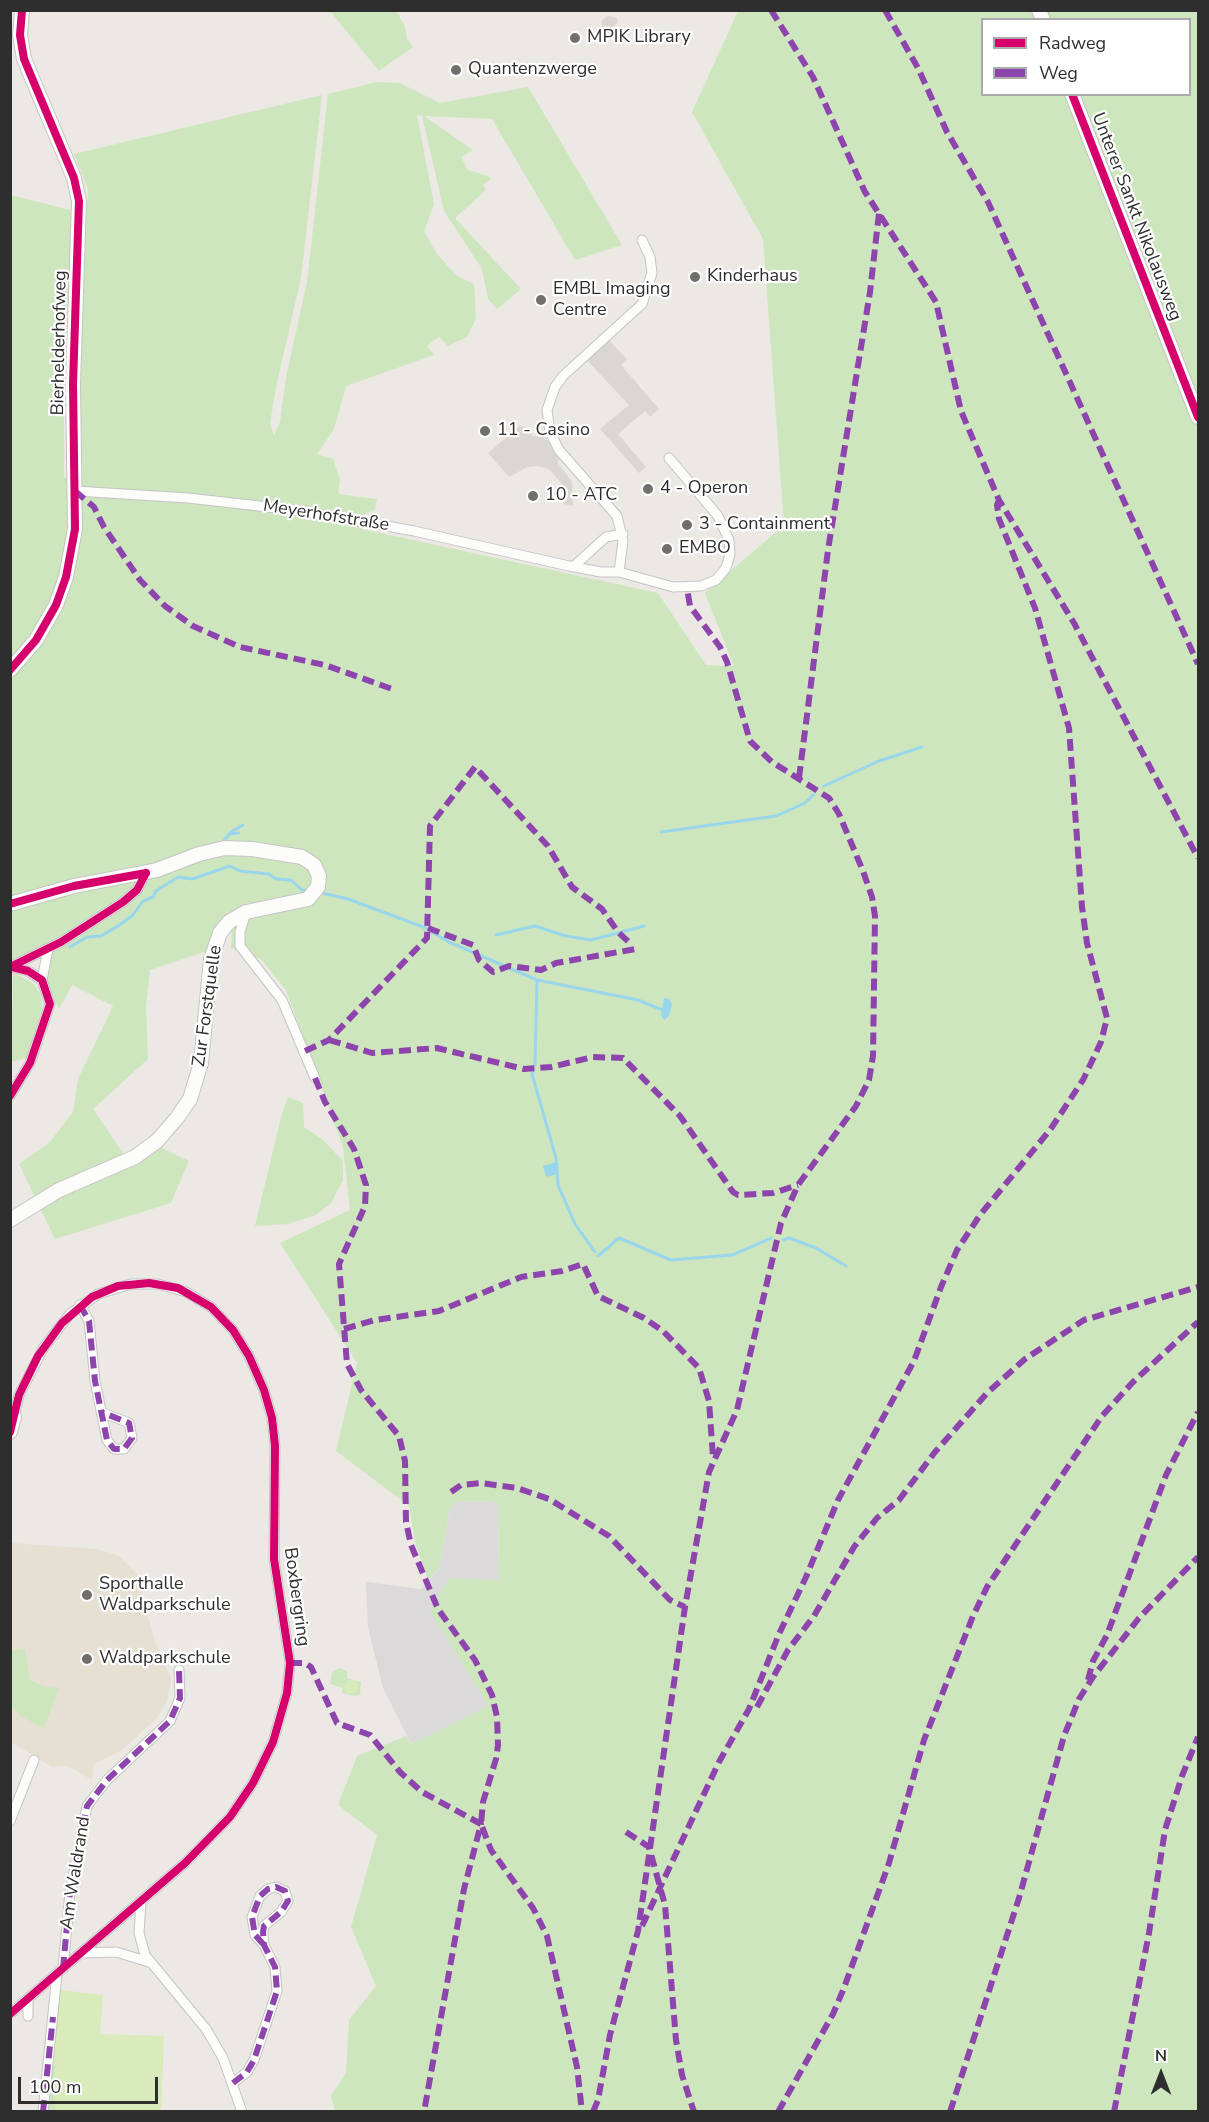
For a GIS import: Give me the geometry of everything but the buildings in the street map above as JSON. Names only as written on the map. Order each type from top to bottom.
[{"type":"street","name":"Bierhelderhofweg","points":[[10,670],[36,640],[61,594],[73,544],[75,491],[73,384],[79,201],[74,178],[24,59],[20,35],[22,10]]},
{"type":"street","name":"Unterer Sankt Nikolausweg","points":[[1073,96],[1198,417]]},
{"type":"street","points":[[619,572],[623,534],[617,516],[556,445],[549,432],[548,410],[555,387],[563,376],[642,304],[652,273],[650,257],[642,240]]},
{"type":"street","name":"Meyerhofstraße","points":[[75,491],[211,500],[325,514],[573,567],[601,572],[619,572],[649,582],[693,588],[716,580],[728,563],[730,544],[722,522],[669,458]]},
{"type":"street","points":[[573,567],[606,537],[623,534]]},
{"type":"street","name":"Zur Forstquelle","points":[[10,1220],[59,1190],[135,1157],[157,1141],[190,1099],[201,1063],[214,944],[226,925],[246,912],[309,899],[319,884],[316,868],[310,860],[298,856],[230,848],[204,852],[146,873]]},
{"type":"street","points":[[10,904],[74,886],[146,873]]},
{"type":"street","points":[[11,967],[48,949],[128,898],[137,890],[146,873]]},
{"type":"street","points":[[246,912],[240,932],[240,946],[282,1000],[315,1078]]},
{"type":"street","points":[[10,1096],[30,1063],[46,1021],[50,1000],[42,980],[48,949]]},
{"type":"street","points":[[11,967],[28,971],[42,980]]},
{"type":"street","name":"Boxbergring","points":[[10,1432],[12,1415],[19,1395],[38,1356],[57,1329],[80,1305],[104,1291],[139,1283],[171,1286],[203,1300],[224,1320],[249,1356],[264,1390],[274,1435],[274,1559],[290,1657],[289,1683],[283,1712],[268,1754],[241,1802],[211,1838],[83,1953],[10,2014]]},
{"type":"street","points":[[80,1305],[89,1321],[95,1382],[101,1412]]},
{"type":"street","name":"Am Waldrand","points":[[43,2112],[52,2017],[70,1892],[87,1806],[107,1780],[170,1721],[180,1698],[179,1670]]},
{"type":"street","points":[[10,1821],[34,1760]]},
{"type":"street","points":[[233,2083],[250,2067],[276,1997],[275,1967],[264,1945],[255,1935],[252,1917],[260,1896],[268,1889],[276,1887],[285,1891],[288,1901],[281,1912],[264,1926],[264,1945]]},
{"type":"street","points":[[141,1901],[139,1933],[149,1962],[206,2029],[233,2083],[243,2112]]},
{"type":"street","points":[[83,1953],[116,1952],[149,1962]]},
{"type":"street","points":[[28,2000],[28,2016]]},
{"type":"shaded area","points":[[608,16],[617,18],[617,23],[608,30],[602,30],[602,20]]},
{"type":"shaded area","points":[[607,338],[627,359],[621,365],[659,409],[650,417],[645,411],[618,434],[646,467],[639,473],[600,429],[629,405],[584,357]]},
{"type":"shaded area","points":[[520,426],[524,426],[533,436],[545,437],[559,460],[557,462],[572,482],[573,506],[564,504],[562,484],[550,470],[538,466],[527,467],[509,477],[488,453]]},
{"type":"shaded area","points":[[456,1501],[498,1502],[499,1580],[475,1683],[488,1706],[411,1744],[383,1688],[368,1627],[366,1582],[421,1589],[439,1569],[450,1508]]},
{"type":"shaded area","name":"Waldparkschule","points":[[11,1543],[97,1549],[118,1555],[136,1573],[155,1641],[171,1678],[167,1702],[157,1718],[121,1751],[94,1764],[92,1780],[68,1766],[52,1767],[11,1742]]},
{"type":"green space","points":[[330,11],[396,11],[405,26],[407,39],[413,47],[379,71]]},
{"type":"green space","points":[[738,11],[1198,11],[1198,2111],[335,2111],[331,2096],[346,2073],[349,2020],[376,1986],[351,1927],[377,1835],[338,1805],[357,1756],[406,1736],[411,1744],[488,1706],[430,1611],[449,1578],[499,1580],[498,1502],[456,1501],[450,1508],[439,1569],[428,1580],[415,1542],[409,1506],[336,1451],[357,1363],[280,1243],[350,1210],[343,1147],[286,990],[262,960],[231,948],[232,928],[207,951],[150,970],[146,1007],[148,1059],[93,1109],[131,1165],[160,1147],[189,1161],[171,1203],[55,1239],[19,1164],[49,1143],[73,1112],[78,1079],[113,1006],[72,985],[59,1009],[45,979],[49,951],[11,962],[11,195],[73,211],[64,370],[64,478],[83,478],[79,376],[88,189],[74,154],[322,95],[301,278],[276,387],[270,424],[274,435],[280,422],[286,377],[307,282],[328,94],[377,82],[400,83],[440,103],[528,87],[622,245],[575,260],[492,119],[424,116],[473,150],[461,157],[468,170],[491,179],[483,185],[486,190],[455,218],[521,289],[497,309],[488,299],[482,269],[444,211],[422,116],[417,115],[434,204],[424,232],[437,254],[457,276],[474,284],[476,319],[467,337],[448,346],[439,337],[427,346],[434,355],[346,386],[334,429],[317,454],[333,459],[340,480],[338,494],[377,499],[375,510],[365,514],[362,529],[658,593],[706,665],[734,666],[705,593],[784,525],[763,239],[692,112]]},
{"type":"green space","points":[[13,972],[34,984],[41,995],[42,1010],[27,1058],[11,1062]]},
{"type":"green space","points":[[288,1097],[303,1103],[304,1127],[322,1139],[343,1161],[343,1180],[331,1203],[316,1215],[288,1224],[255,1226],[281,1117]]},
{"type":"green space","points":[[25,1649],[30,1680],[43,1686],[59,1688],[44,1728],[22,1717],[11,1707],[11,1650]]},
{"type":"green space","points":[[339,1668],[347,1671],[347,1678],[361,1682],[360,1694],[354,1696],[342,1693],[343,1688],[330,1684],[332,1672]]},
{"type":"green space","points":[[351,1680],[356,1682],[358,1687],[356,1692],[351,1694],[346,1692],[344,1687],[346,1682]]},
{"type":"green space","points":[[61,1990],[103,1995],[100,2034],[164,2036],[161,2111],[55,2112],[54,2043]]},
{"type":"green space","points":[[50,2064],[57,2065],[55,2111],[46,2112]]},
{"type":"water","points":[[664,998],[669,999],[672,1004],[669,1016],[664,1020],[661,1015]]},
{"type":"water","points":[[556,1162],[557,1174],[546,1177],[543,1166]]},
{"type":"waterway","points":[[824,786],[879,761],[922,747]]},
{"type":"waterway","points":[[661,832],[776,816],[805,803],[814,794]]},
{"type":"waterway","points":[[222,843],[232,831],[243,825]]},
{"type":"waterway","points":[[229,834],[239,833]]},
{"type":"waterway","points":[[70,947],[87,937],[101,936],[118,926],[133,915],[143,901],[153,897],[156,891],[178,877],[192,879],[230,866],[240,871],[269,874],[276,879],[291,880],[302,890],[309,891]]},
{"type":"waterway","points":[[322,893],[348,899],[426,928]]},
{"type":"waterway","points":[[496,935],[535,926],[566,936],[591,940],[644,926]]},
{"type":"waterway","points":[[430,931],[449,942],[537,980],[638,1000],[665,1011]]},
{"type":"waterway","points":[[537,980],[535,1064],[532,1074],[556,1158],[558,1185],[575,1224],[595,1252]]},
{"type":"waterway","points":[[598,1256],[619,1238],[671,1260],[732,1255],[771,1238]]},
{"type":"waterway","points":[[783,1240],[789,1238],[816,1248],[846,1266]]},
{"type":"marked path","points":[[771,10],[813,77],[865,192],[936,302],[961,411],[999,500],[1074,623],[1198,858]]},
{"type":"marked path","points":[[885,10],[918,68],[947,132],[988,202],[1198,664]]},
{"type":"marked path","points":[[799,778],[828,550],[870,292],[879,213]]},
{"type":"marked path","points":[[75,491],[94,507],[104,527],[140,580],[165,606],[193,626],[240,647],[325,665],[395,690]]},
{"type":"marked path","points":[[642,1926],[719,1762],[749,1709],[838,1500],[914,1361],[957,1250],[980,1215],[1050,1130],[1083,1080],[1101,1042],[1107,1018],[1087,943],[1082,907],[1069,728],[1035,608],[999,519],[997,505],[999,500]]},
{"type":"marked path","points":[[593,2112],[598,2100],[610,2035],[638,1931],[685,1607],[709,1472],[737,1410],[781,1223],[798,1185],[856,1106],[869,1080],[873,1056],[875,916],[872,897],[863,871],[839,814],[829,798],[772,762],[750,741],[727,662],[720,647],[690,606],[687,588]]},
{"type":"marked path","points":[[305,1051],[329,1040],[427,938],[430,826],[475,767],[548,846],[572,887],[602,909],[618,932],[632,945]]},
{"type":"marked path","points":[[428,928],[473,945],[479,960],[493,972],[509,966],[541,970],[556,963],[636,949]]},
{"type":"marked path","points":[[329,1040],[372,1053],[437,1048],[524,1069],[551,1067],[593,1057],[623,1058],[680,1116],[733,1192],[738,1195],[773,1193],[798,1185]]},
{"type":"marked path","points":[[315,1078],[325,1102],[354,1149],[366,1185],[365,1206],[339,1264],[347,1364],[361,1390],[399,1436],[405,1461],[406,1522],[411,1545],[438,1609],[475,1660],[492,1695],[497,1717],[498,1745],[483,1802],[481,1824],[491,1850],[533,1908],[547,1936],[577,2067],[582,2112]]},
{"type":"marked path","points":[[344,1329],[375,1320],[439,1311],[521,1277],[562,1271],[583,1264],[598,1296],[644,1318],[663,1331],[699,1368],[709,1401],[713,1457]]},
{"type":"marked path","points":[[757,1707],[788,1650],[814,1616],[854,1547],[877,1518],[899,1500],[935,1452],[987,1393],[1025,1359],[1084,1320],[1198,1287]]},
{"type":"marked path","points":[[80,1305],[89,1321],[95,1381],[107,1440],[114,1449],[124,1449],[132,1438],[129,1423],[101,1412]]},
{"type":"marked path","points":[[778,2112],[833,2014],[844,1988],[889,1863],[924,1740],[973,1616],[987,1587],[1102,1416],[1133,1382],[1198,1322]]},
{"type":"marked path","points":[[1088,1680],[1093,1661],[1107,1635],[1166,1475],[1198,1412]]},
{"type":"marked path","points":[[451,1492],[461,1485],[481,1483],[517,1488],[549,1499],[609,1536],[670,1600],[685,1607]]},
{"type":"marked path","points":[[950,2112],[1019,1898],[1064,1736],[1079,1699],[1093,1677],[1139,1618],[1198,1557]]},
{"type":"marked path","points":[[290,1663],[305,1663],[311,1667],[337,1723],[370,1735],[400,1772],[422,1792],[481,1824],[464,1889],[424,2112]]},
{"type":"marked path","points":[[63,1969],[70,1892],[87,1806],[107,1780],[170,1721],[180,1698],[179,1670]]},
{"type":"marked path","points":[[1114,2112],[1149,1933],[1165,1830],[1182,1776],[1198,1737]]},
{"type":"marked path","points":[[626,1832],[649,1847],[665,1905],[676,2040],[682,2075],[694,2112]]},
{"type":"marked path","points":[[233,2083],[247,2072],[254,2060],[277,1991],[275,1967],[264,1945],[263,1932],[264,1926],[281,1912],[288,1901],[285,1891],[276,1887],[268,1889],[260,1896],[252,1917],[255,1935],[264,1945]]},
{"type":"marked path","points":[[43,2112],[53,2017]]},
{"type":"cycle path","points":[[10,670],[36,640],[56,605],[66,577],[75,529],[73,384],[79,201],[74,178],[24,59],[20,35],[22,10]]},
{"type":"cycle path","points":[[1073,96],[1198,417]]},
{"type":"cycle path","points":[[10,904],[74,886],[146,873]]},
{"type":"cycle path","points":[[10,967],[61,942],[123,902],[137,890],[146,873]]},
{"type":"cycle path","points":[[10,1096],[30,1063],[50,1004],[42,980],[28,971],[12,967]]},
{"type":"cycle path","points":[[10,1432],[19,1395],[38,1356],[62,1323],[92,1297],[118,1286],[149,1283],[178,1288],[211,1307],[233,1330],[249,1356],[264,1390],[272,1418],[275,1446],[274,1559],[290,1663],[287,1693],[273,1742],[253,1783],[230,1817],[185,1863],[10,2014]]},
{"type":"place","name":"MPIK Library","points":[[575,38]]},
{"type":"place","name":"Quantenzwerge","points":[[456,70]]},
{"type":"place","name":"Kinderhaus","points":[[695,277]]},
{"type":"place","name":"EMBL Imaging Centre","points":[[541,300]]},
{"type":"place","name":"11 - Casino","points":[[485,431]]},
{"type":"place","name":"4 - Operon","points":[[648,489]]},
{"type":"place","name":"10 - ATC","points":[[533,496]]},
{"type":"place","name":"3 - Containment","points":[[687,525]]},
{"type":"place","name":"EMBO","points":[[667,549]]},
{"type":"place","name":"Sporthalle Waldparkschule","points":[[87,1595]]},
{"type":"place","name":"Waldparkschule","points":[[87,1659]]}]
